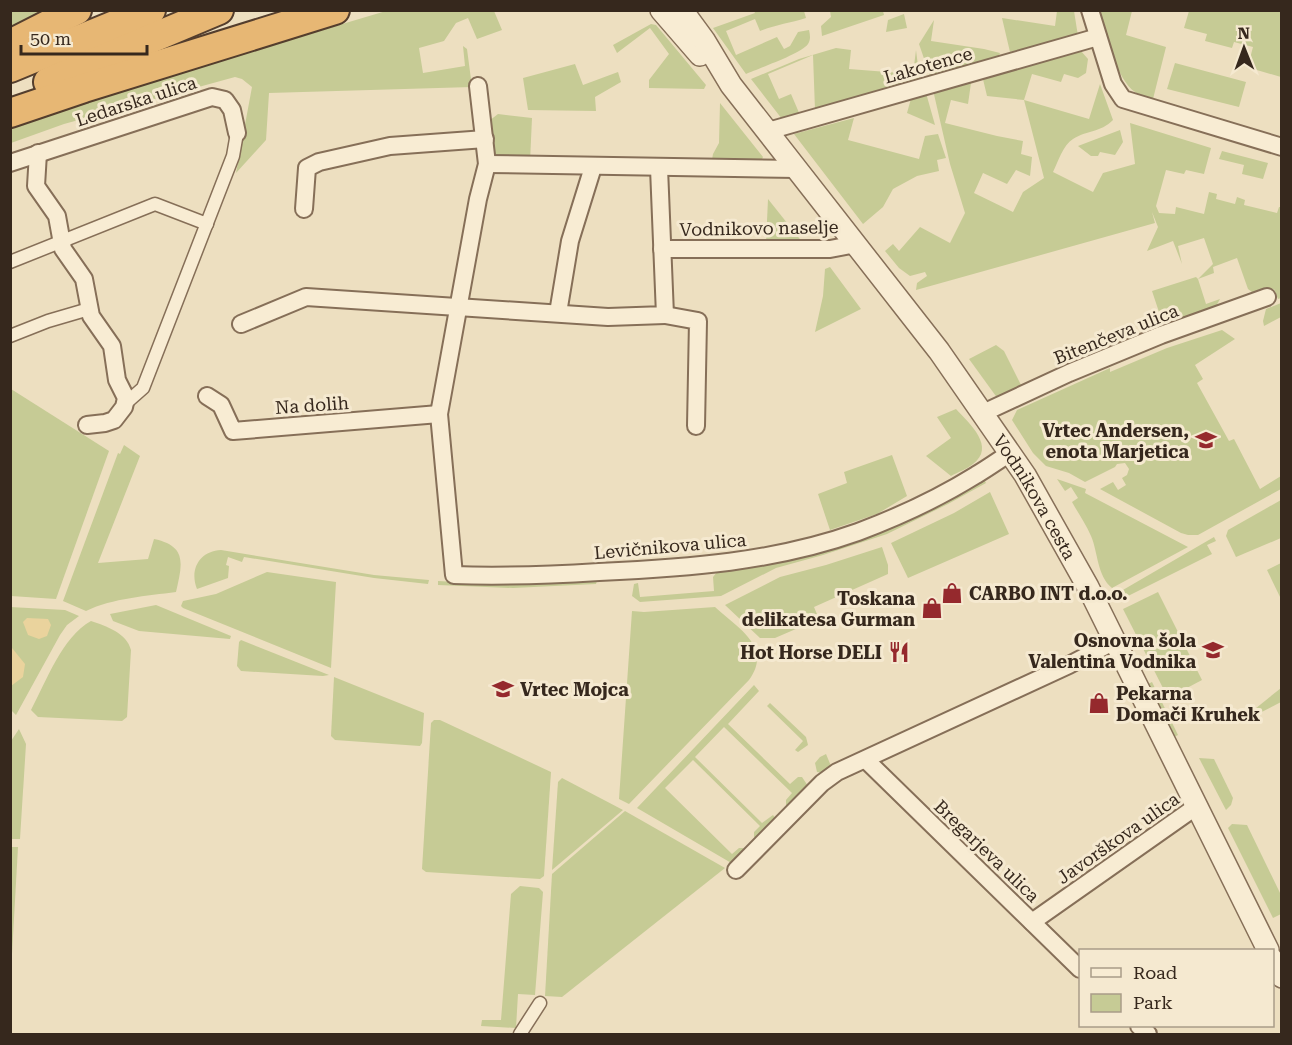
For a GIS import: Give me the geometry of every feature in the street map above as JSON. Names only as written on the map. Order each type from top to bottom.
[{"type":"highway","points":[[10,44],[77,10]]},
{"type":"highway","points":[[10,69],[151,10]]},
{"type":"highway","points":[[10,98],[219,10]]},
{"type":"highway","points":[[10,113],[335,10]]},
{"type":"street","name":"Vodnikova cesta","points":[[661,10],[695,51],[731,85],[768,131],[939,351],[1011,453],[1066,545],[1267,949]]},
{"type":"street","name":"Vodnikova cesta","points":[[681,10],[704,40],[731,85]]},
{"type":"street","points":[[1090,10],[1113,84],[1123,99],[1281,147]]},
{"type":"street","name":"Lakotence","points":[[768,131],[1098,37]]},
{"type":"street","points":[[439,414],[478,199],[487,164],[478,86]]},
{"type":"street","name":"Ledarska ulica","points":[[10,163],[212,98],[225,100],[232,110],[237,133],[233,156],[143,388],[126,403],[114,420],[87,425]]},
{"type":"street","points":[[304,209],[307,168],[319,162],[390,146],[485,139]]},
{"type":"street","points":[[38,153],[36,186],[55,211],[65,254],[84,279],[93,320],[112,346],[116,376],[125,394],[126,403]]},
{"type":"street","points":[[487,164],[797,169]]},
{"type":"street","points":[[558,313],[570,241],[593,167]]},
{"type":"street","name":"Vodnikovo naselje","points":[[659,168],[665,315]]},
{"type":"street","points":[[10,262],[155,204],[207,224]]},
{"type":"street","name":"Vodnikovo naselje","points":[[662,249],[830,249],[856,244]]},
{"type":"street","points":[[241,324],[306,297],[458,309],[608,317],[665,315],[698,321],[696,426]]},
{"type":"street","name":"Bitenčeva ulica","points":[[983,413],[1069,373],[1161,335],[1267,297]]},
{"type":"street","points":[[10,336],[48,321],[89,309]]},
{"type":"street","name":"Na dolih","points":[[207,396],[221,405],[233,431],[439,414]]},
{"type":"street","name":"Levičnikova ulica","points":[[439,414],[454,575],[499,576],[627,571],[715,565],[773,555],[812,546],[883,522],[954,488],[1011,453]]},
{"type":"street","points":[[736,870],[822,783],[837,772],[1069,665],[1115,641]]},
{"type":"street","name":"Bregarjeva ulica","points":[[866,760],[1079,968]]},
{"type":"street","name":"Javorškova ulica","points":[[1032,922],[1197,806]]},
{"type":"street","points":[[1274,963],[1281,977]]},
{"type":"street","points":[[520,1035],[540,1004]]},
{"type":"green space","points":[[11,11],[53,11],[11,32]]},
{"type":"green space","points":[[386,11],[494,11],[502,30],[477,39],[468,18],[456,23],[444,41],[419,48],[423,73],[465,66],[463,46],[467,49],[472,87],[269,93],[266,140],[236,173],[252,87],[242,79],[235,77],[64,124],[11,143],[11,126],[121,90]]},
{"type":"green space","points":[[754,11],[804,11],[806,18],[760,31],[755,19],[726,31],[736,55],[777,37],[784,49],[790,46],[798,32],[809,30],[810,39],[804,48],[797,52],[746,74],[713,28],[755,13]]},
{"type":"green space","points":[[830,11],[883,11],[884,15],[822,36],[821,26],[831,17]]},
{"type":"green space","points":[[1057,11],[1074,11],[1078,36],[1010,52],[1002,18],[1055,26]]},
{"type":"green space","points":[[1099,11],[1132,11],[1126,35],[1166,47],[1153,99],[1135,92],[1122,77],[1112,55]]},
{"type":"green space","points":[[1189,11],[1281,11],[1281,77],[1250,68],[1251,63],[1249,62],[1253,47],[1234,42],[1232,48],[1205,41],[1207,34],[1184,28]]},
{"type":"green space","points":[[904,14],[907,28],[886,32],[888,20]]},
{"type":"green space","points":[[934,20],[931,41],[1000,53],[997,60],[930,76],[919,44]]},
{"type":"green space","points":[[651,24],[656,25],[706,85],[704,89],[649,88],[649,80],[669,54],[650,28],[617,53],[613,45]]},
{"type":"green space","points":[[836,48],[851,50],[849,69],[913,74],[916,50],[920,82],[815,110],[813,55],[768,74],[779,99],[791,94],[800,115],[782,119],[751,79],[799,59]]},
{"type":"green space","points":[[1081,51],[1088,59],[1086,73],[1078,78],[1064,74],[1061,82],[1032,74],[1024,100],[987,96],[982,75]]},
{"type":"green space","points":[[1175,63],[1246,82],[1239,107],[1167,89]]},
{"type":"green space","points":[[575,64],[583,85],[618,72],[621,82],[595,97],[596,111],[528,110],[523,78]]},
{"type":"green space","points":[[971,83],[968,104],[951,100],[945,123],[1023,141],[1021,154],[1032,157],[1030,176],[1016,170],[1007,184],[983,173],[974,193],[1013,212],[1023,192],[1044,178],[1024,100],[1089,119],[1100,84],[1113,120],[1069,142],[1053,172],[1093,192],[1103,173],[1135,164],[1130,123],[1211,148],[1204,174],[1186,170],[1184,174],[1166,170],[1156,206],[1159,213],[1175,214],[1176,207],[1204,214],[1209,192],[1217,194],[1216,199],[1235,204],[1237,197],[1245,200],[1244,205],[1277,213],[1281,207],[1281,298],[1278,299],[1274,289],[1256,295],[1248,289],[1237,258],[1213,267],[1214,273],[1198,279],[1213,264],[1204,238],[1178,246],[1182,264],[1173,241],[1147,251],[1158,227],[1152,212],[1155,223],[916,290],[917,283],[927,276],[925,272],[910,276],[899,268],[885,251],[893,244],[899,251],[920,227],[950,243],[965,213],[950,164],[933,90]]},
{"type":"green space","points":[[926,93],[935,125],[907,113],[912,95]]},
{"type":"green space","points":[[720,103],[763,157],[761,161],[711,165],[713,154],[719,143]]},
{"type":"green space","points":[[498,114],[532,118],[530,162],[501,161],[491,155],[489,121]]},
{"type":"green space","points":[[854,118],[848,140],[919,159],[925,136],[938,134],[946,158],[937,160],[939,171],[917,176],[893,189],[883,207],[863,224],[794,134]]},
{"type":"green space","points":[[1120,130],[1123,142],[1115,155],[1100,152],[1098,156],[1091,156],[1078,146]]},
{"type":"green space","points":[[1222,151],[1268,163],[1263,179],[1242,174],[1244,165],[1219,159]]},
{"type":"green space","points":[[768,199],[803,243],[766,243]]},
{"type":"green space","points":[[830,267],[861,309],[815,332],[823,296],[825,269]]},
{"type":"green space","points":[[1196,277],[1206,304],[1220,299],[1214,310],[1164,327],[1152,291]]},
{"type":"green space","points":[[1281,303],[1281,317],[1264,326],[1266,309]]},
{"type":"green space","name":"Vrtec Andersen, enota Marjetica","points":[[1222,330],[1235,339],[1195,365],[1203,379],[1197,383],[1229,441],[1234,439],[1260,489],[1281,476],[1281,489],[1198,535],[1181,533],[1100,489],[1113,482],[1118,490],[1126,485],[1122,478],[1127,475],[1129,469],[1125,463],[1117,464],[1085,482],[1069,473],[1046,466],[1033,453],[1012,420],[1017,410],[1110,368],[1110,372],[1167,348]]},
{"type":"green space","points":[[996,345],[1004,351],[1022,387],[998,399],[969,359]]},
{"type":"green space","points":[[11,389],[109,451],[56,599],[11,596]]},
{"type":"green space","points":[[956,409],[974,429],[982,450],[973,464],[951,476],[926,456],[951,438],[937,417]]},
{"type":"green space","points":[[124,445],[140,456],[98,563],[148,559],[154,539],[165,542],[173,546],[180,558],[181,565],[176,592],[119,600],[86,611],[63,601],[118,453],[120,454]]},
{"type":"green space","points":[[892,455],[907,496],[877,514],[830,530],[818,494],[847,483],[844,472]]},
{"type":"green space","points":[[984,479],[986,483],[887,534],[776,568],[721,596],[640,602],[632,596],[634,584],[638,583],[640,597],[714,591],[713,577],[717,572],[775,563]]},
{"type":"green space","points":[[1057,479],[1086,489],[1085,493],[1188,547],[1112,588],[1103,577],[1091,536],[1072,502],[1078,498],[1071,487],[1065,491]]},
{"type":"green space","points":[[990,492],[1009,534],[908,578],[891,543],[954,513]]},
{"type":"green space","points":[[1281,500],[1281,538],[1236,557],[1226,536],[1228,530]]},
{"type":"green space","points":[[1214,537],[1216,541],[1207,545],[1212,554],[1120,600],[1116,594]]},
{"type":"green space","points":[[882,547],[888,565],[888,574],[814,607],[819,619],[775,638],[760,638],[725,605],[780,577]]},
{"type":"green space","points":[[221,550],[374,575],[429,580],[428,584],[374,578],[244,557],[242,562],[228,557],[226,565],[229,566],[228,578],[197,589],[194,575],[198,562],[207,554]]},
{"type":"green space","points":[[1281,563],[1281,599],[1267,570]]},
{"type":"green space","points":[[267,572],[336,582],[331,668],[181,606],[183,601],[216,594]]},
{"type":"green space","points":[[595,580],[596,584],[513,588],[438,585],[438,581],[474,583]]},
{"type":"green space","points":[[1158,592],[1202,680],[1168,698],[1123,609]]},
{"type":"green space","points":[[156,605],[231,636],[230,639],[139,631],[113,621],[110,614]]},
{"type":"green space","points":[[10,607],[65,610],[79,616],[67,625],[60,635],[16,715],[10,709]]},
{"type":"green space","points":[[715,607],[750,639],[757,658],[755,668],[749,680],[629,804],[619,799],[632,611]]},
{"type":"green space","points":[[91,621],[121,635],[129,644],[131,650],[127,717],[122,721],[38,717],[31,710],[56,661],[72,638]]},
{"type":"green space","points":[[241,640],[329,675],[241,671],[237,666]]},
{"type":"green space","points":[[1045,659],[1050,665],[1045,672],[823,773],[817,772],[815,763],[826,754],[831,766],[1036,675],[1033,664]]},
{"type":"green space","points":[[334,677],[424,713],[420,746],[335,740],[331,736]]},
{"type":"green space","points":[[1152,682],[1178,735],[1172,738],[1146,685]]},
{"type":"green space","points":[[754,685],[759,691],[728,724],[790,784],[798,777],[802,777],[808,786],[789,806],[786,805],[786,800],[792,793],[724,727],[695,757],[762,823],[773,815],[776,819],[757,838],[754,837],[754,832],[760,826],[693,760],[665,788],[732,854],[739,848],[743,848],[744,850],[733,864],[637,808]]},
{"type":"green space","points":[[1281,688],[1281,702],[1250,718],[1245,717]]},
{"type":"green space","points":[[770,703],[806,737],[808,745],[798,752],[795,750],[803,741],[767,706]]},
{"type":"green space","points":[[434,720],[440,720],[551,772],[544,876],[540,879],[426,872],[422,869],[431,723]]},
{"type":"green space","points":[[19,729],[26,744],[20,839],[10,839],[11,741]]},
{"type":"green space","points":[[1199,758],[1214,759],[1233,798],[1226,810]]},
{"type":"green space","points":[[562,778],[623,810],[552,870],[558,782]]},
{"type":"green space","points":[[625,811],[725,868],[562,997],[545,996],[552,874]]},
{"type":"green space","points":[[1232,824],[1247,825],[1281,895],[1281,914],[1273,918],[1228,828]]},
{"type":"green space","points":[[10,847],[18,847],[11,972],[10,971]]},
{"type":"green space","points":[[520,886],[539,888],[543,892],[535,995],[518,994],[516,1028],[481,1026],[482,1020],[501,1020],[511,894]]},
{"type":"sand","points":[[27,618],[48,619],[51,625],[47,636],[39,639],[28,635],[23,622]]},
{"type":"sand","points":[[11,649],[25,664],[23,677],[11,686]]},
{"type":"place","name":"Vrtec Andersen, enota Marjetica","points":[[1206,440]]},
{"type":"place","name":"CARBO INT d.o.o.","points":[[952,593]]},
{"type":"place","name":"Toskana delikatesa Gurman","points":[[932,608]]},
{"type":"place","name":"Osnovna šola Valentina Vodnika","points":[[1213,650]]},
{"type":"place","name":"Hot Horse DELI","points":[[899,652]]},
{"type":"place","name":"Vrtec Mojca","points":[[503,689]]},
{"type":"place","name":"Pekarna Domači Kruhek","points":[[1099,703]]}]
